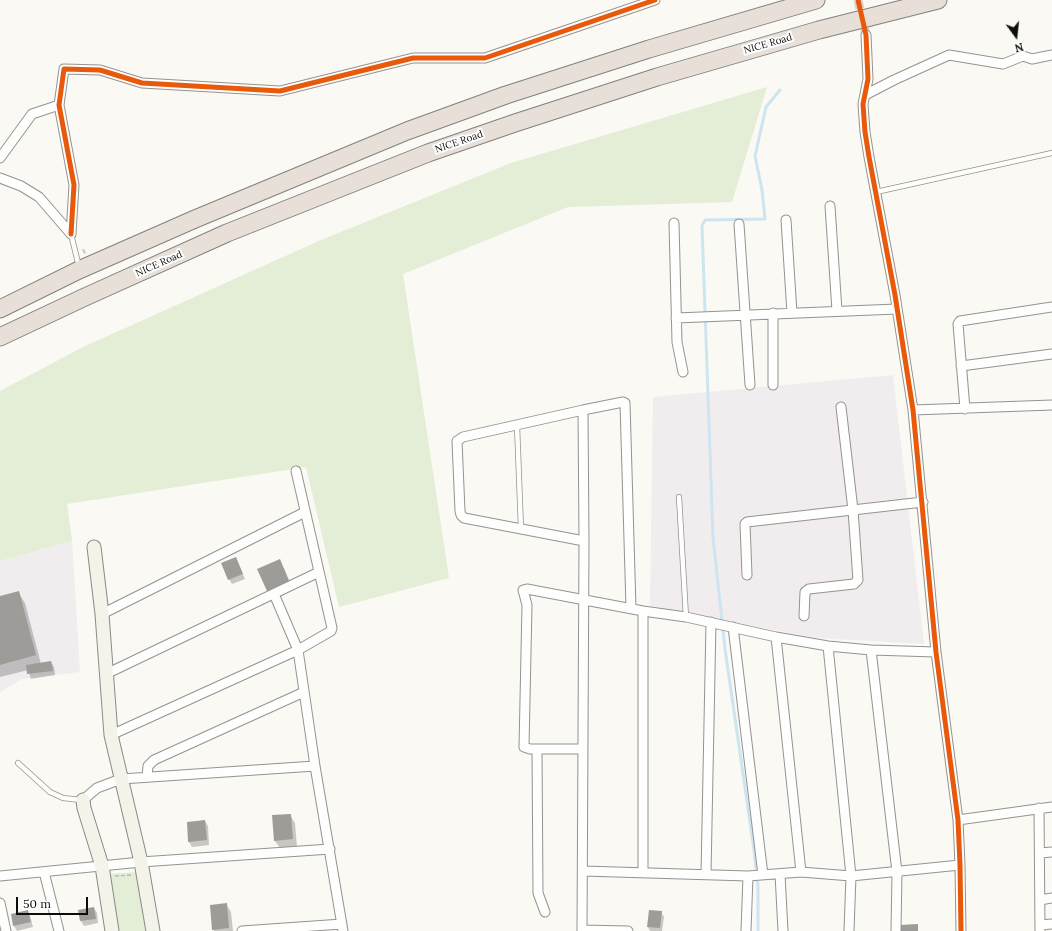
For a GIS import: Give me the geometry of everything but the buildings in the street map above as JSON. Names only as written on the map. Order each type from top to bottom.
[{"type":"highway","points":[[0,309],[79,270],[195,219],[407,132],[506,95],[649,49],[816,0]]},
{"type":"highway","name":"NICE Road","points":[[0,337],[227,233],[428,154],[515,123],[657,77],[819,30],[938,0]]},
{"type":"street","points":[[71,234],[74,185],[59,105],[64,69],[100,70],[142,83],[280,91],[413,58],[485,58],[655,0]]},
{"type":"street","points":[[866,35],[868,79],[863,104],[865,132],[897,308],[913,410],[923,502],[936,652],[958,820],[961,931]]},
{"type":"street","points":[[865,95],[905,74],[950,56],[1003,64],[1023,56],[1032,59],[1052,55]]},
{"type":"street","points":[[0,158],[32,114],[59,105]]},
{"type":"street","points":[[0,178],[21,186],[39,197],[71,234]]},
{"type":"street","points":[[830,206],[836,311]]},
{"type":"street","points":[[786,220],[792,313]]},
{"type":"street","points":[[674,223],[677,342],[683,372]]},
{"type":"street","points":[[739,224],[750,385]]},
{"type":"street","points":[[965,409],[958,324],[960,321],[1052,307]]},
{"type":"street","points":[[676,318],[897,308]]},
{"type":"street","points":[[773,314],[773,385]]},
{"type":"street","points":[[961,366],[1052,354]]},
{"type":"street","points":[[584,542],[464,518],[460,511],[457,442],[463,437],[583,410],[623,402],[625,403],[631,608]]},
{"type":"street","points":[[913,410],[1052,405]]},
{"type":"street","points":[[804,616],[805,592],[809,589],[854,584],[858,580],[854,510],[841,407]]},
{"type":"street","points":[[583,410],[584,542],[582,930],[628,931]]},
{"type":"street","points":[[111,734],[298,650],[329,634],[332,628],[296,471]]},
{"type":"street","points":[[747,575],[744,524],[747,522],[923,502]]},
{"type":"street","points":[[102,614],[305,512]]},
{"type":"street","points":[[94,548],[102,614],[111,734],[141,862],[153,931]]},
{"type":"street","points":[[106,674],[319,572]]},
{"type":"street","points":[[583,749],[530,749],[524,747],[527,606],[524,590],[527,588],[643,611],[686,617],[776,637],[828,646],[871,650],[936,652]]},
{"type":"street","points":[[248,931],[343,928],[315,766],[298,650],[274,594]]},
{"type":"street","points":[[643,611],[643,873]]},
{"type":"street","points":[[706,874],[711,622]]},
{"type":"street","points":[[733,627],[762,875]]},
{"type":"street","points":[[776,637],[800,872]]},
{"type":"street","points":[[828,646],[851,876],[849,931]]},
{"type":"street","points":[[871,650],[897,872],[896,931]]},
{"type":"street","points":[[147,777],[148,766],[154,760],[304,692]]},
{"type":"street","points":[[537,749],[538,893],[545,912]]},
{"type":"street","points":[[112,931],[102,866],[84,808],[83,800],[97,788],[121,779],[315,766]]},
{"type":"street","points":[[958,820],[1052,807]]},
{"type":"street","points":[[1039,808],[1040,928],[1052,924]]},
{"type":"street","points":[[0,876],[141,862],[330,849]]},
{"type":"street","points":[[1040,853],[1052,852]]},
{"type":"street","points":[[583,871],[748,876],[800,872],[851,876],[960,865]]},
{"type":"street","points":[[44,872],[59,931]]},
{"type":"street","points":[[780,874],[783,931]]},
{"type":"street","points":[[746,931],[748,876]]},
{"type":"street","points":[[1040,900],[1052,898]]},
{"type":"street","points":[[0,903],[6,931]]},
{"type":"lane","points":[[876,192],[1052,153]]},
{"type":"lane","points":[[71,234],[79,270]]},
{"type":"lane","points":[[517,425],[521,529]]},
{"type":"lane","points":[[679,497],[686,617]]},
{"type":"lane","points":[[18,763],[50,792],[63,798],[83,800]]},
{"type":"path","points":[[114,879],[114,877],[117,876],[132,875],[134,878]]},
{"type":"shaded area","points":[[893,375],[924,644],[816,638],[650,606],[653,397]]},
{"type":"shaded area","points":[[72,541],[80,672],[22,679],[0,692],[0,561]]},
{"type":"green space","points":[[767,87],[732,202],[568,207],[403,274],[449,578],[339,607],[306,467],[67,504],[72,541],[0,561],[0,391],[81,348],[321,240],[511,163]]},
{"type":"green space","points":[[140,872],[150,931],[116,931],[107,874]]},
{"type":"waterway","points":[[758,931],[758,886],[754,850],[725,649],[713,537],[702,226],[705,220],[765,219],[762,190],[755,156],[766,107],[780,90]]},
{"type":"tunnel","points":[[858,0],[866,35]]},
{"type":"cycle path","points":[[71,234],[74,185],[59,105],[64,69],[100,70],[142,83],[280,91],[413,58],[485,58],[655,0]]},
{"type":"cycle path","points":[[858,0],[866,35],[868,79],[863,104],[865,132],[895,295],[913,410],[936,652],[958,820],[961,931]]}]
